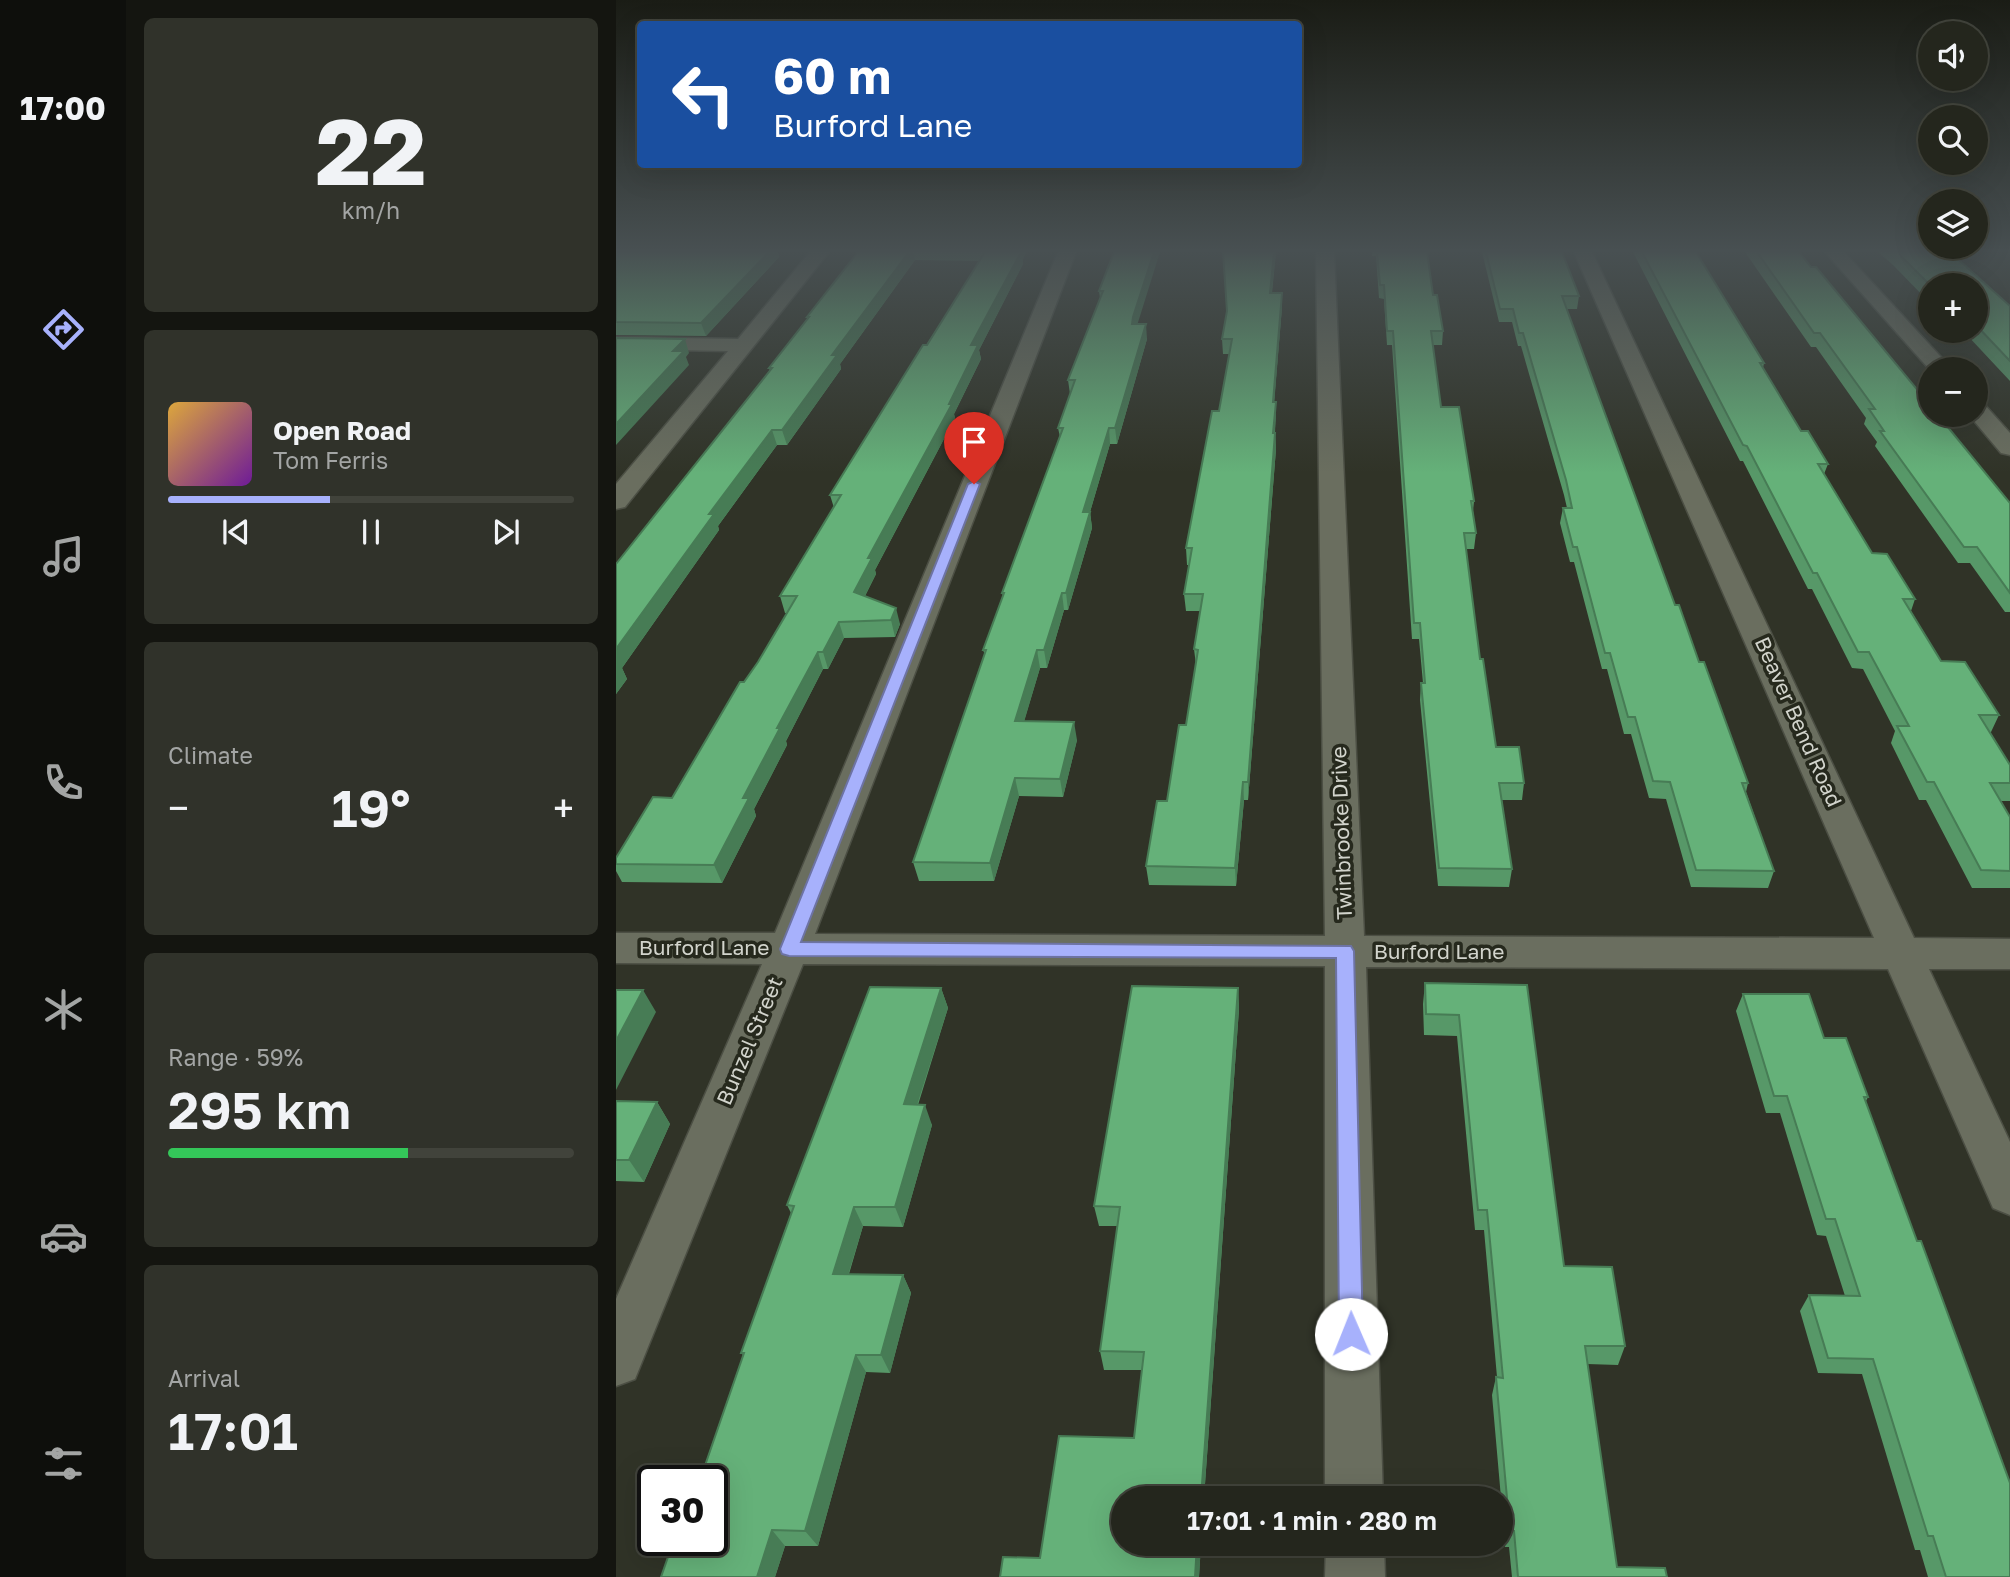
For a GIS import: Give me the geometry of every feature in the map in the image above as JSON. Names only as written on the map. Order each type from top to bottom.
[{"type":"street","points":[[616,501],[761,326]]},
{"type":"street","name":"Bunzel Street","points":[[616,1360],[789,949],[1038,326]]},
{"type":"street","name":"Twinbrooke Drive","points":[[1327,326],[1345,951],[1354,1486]]},
{"type":"street","name":"Beaver Bend Road","points":[[1616,326],[2010,1193]]},
{"type":"street","points":[[1901,326],[1930,357]]},
{"type":"street","points":[[616,343],[746,345]]},
{"type":"street","points":[[1988,423],[2010,448]]},
{"type":"street","name":"Burford Lane","points":[[616,948],[2010,954]]},
{"type":"street","points":[[1354,1556],[1355,1577]]},
{"type":"building","points":[[802,326],[854,326],[832,355],[837,355],[782,430],[772,430],[709,514],[714,514],[616,649],[616,564],[772,368],[769,368]]},
{"type":"building","points":[[939,326],[981,326],[971,345],[978,345],[949,404],[952,404],[868,558],[872,558],[854,592],[896,608],[891,620],[839,622],[823,652],[818,652],[777,728],[780,728],[743,798],[749,798],[714,865],[616,864],[616,858],[653,797],[672,798],[740,682],[744,682],[758,662],[797,596],[780,596],[841,495],[830,495],[923,345],[927,345]]},
{"type":"building","points":[[1089,326],[1146,326],[1115,428],[1109,428],[1083,512],[1090,512],[1066,593],[1062,593],[1044,650],[1037,650],[1015,721],[1074,722],[1060,779],[1015,778],[990,863],[913,862],[986,650],[983,650],[1002,593],[1063,428],[1058,428],[1075,380],[1068,380]]},
{"type":"building","points":[[1224,326],[1279,326],[1273,402],[1276,402],[1275,433],[1248,782],[1243,782],[1235,868],[1146,866],[1157,801],[1167,801],[1179,725],[1186,725],[1198,650],[1194,649],[1203,594],[1184,594],[1192,548],[1186,548],[1212,411],[1219,411],[1232,339],[1222,339]]},
{"type":"building","points":[[1387,326],[1442,326],[1443,331],[1431,331],[1441,407],[1459,407],[1474,501],[1471,501],[1476,533],[1464,533],[1480,659],[1483,659],[1496,747],[1519,747],[1524,783],[1499,783],[1512,869],[1439,868],[1421,683],[1425,683],[1420,623],[1414,623],[1393,331],[1387,331]]},
{"type":"building","points":[[1517,326],[1573,326],[1675,605],[1679,605],[1699,662],[1704,662],[1748,783],[1742,783],[1774,871],[1696,870],[1670,782],[1653,781],[1635,717],[1628,717],[1610,653],[1605,653],[1577,547],[1573,547],[1563,508],[1572,508],[1566,480],[1523,333],[1519,333]]},
{"type":"building","points":[[1681,326],[1741,326],[1801,431],[1808,431],[1828,464],[1818,464],[1872,553],[1887,554],[1915,599],[1903,599],[1941,661],[1965,662],[1999,715],[1979,715],[2010,765],[2010,783],[1990,783],[2010,817],[2010,871],[1981,870],[1934,782],[1927,782],[1897,726],[1909,726],[1869,652],[1858,652],[1817,573],[1813,573],[1747,446],[1743,445]]},
{"type":"building","points":[[1809,326],[1864,326],[1918,390],[1918,427],[1948,427],[2010,503],[2010,593],[1977,547],[1964,547],[1880,431],[1884,431],[1869,409],[1875,409],[1820,333],[1814,333]]},
{"type":"building","points":[[1988,326],[2010,326],[2010,361],[1988,338]]},
{"type":"building","points":[[616,338],[685,339],[673,351],[684,351],[616,424]]},
{"type":"building","points":[[1425,983],[1527,985],[1564,1266],[1612,1267],[1625,1346],[1585,1346],[1617,1567],[1665,1568],[1667,1577],[1518,1577],[1513,1531],[1513,1486],[1506,1486],[1496,1377],[1503,1378],[1487,1210],[1478,1210],[1459,1015],[1426,1014]]},
{"type":"building","points":[[1132,986],[1238,988],[1202,1486],[1111,1486],[1111,1556],[1196,1556],[1195,1577],[1000,1577],[1003,1557],[1040,1558],[1059,1436],[1134,1438],[1144,1352],[1100,1351],[1120,1207],[1094,1206]]},
{"type":"building","points":[[870,987],[941,988],[904,1104],[925,1105],[895,1207],[854,1207],[833,1274],[903,1275],[881,1355],[856,1355],[805,1531],[772,1530],[757,1577],[661,1577],[668,1557],[728,1556],[728,1465],[705,1465],[744,1353],[741,1353],[794,1206],[787,1205]]},
{"type":"building","points":[[616,990],[643,990],[616,1041]]},
{"type":"building","points":[[1743,994],[1809,994],[1824,1038],[1846,1038],[1868,1097],[1864,1097],[1917,1241],[1921,1241],[2010,1483],[2010,1577],[1946,1577],[1933,1536],[1928,1536],[1873,1359],[1828,1358],[1809,1295],[1860,1296],[1835,1219],[1826,1219],[1787,1096],[1774,1096]]},
{"type":"building","points":[[616,1101],[657,1102],[629,1160],[616,1160]]},
{"type":"route","points":[[974,484],[789,949],[1345,951],[1351,1334]]}]
